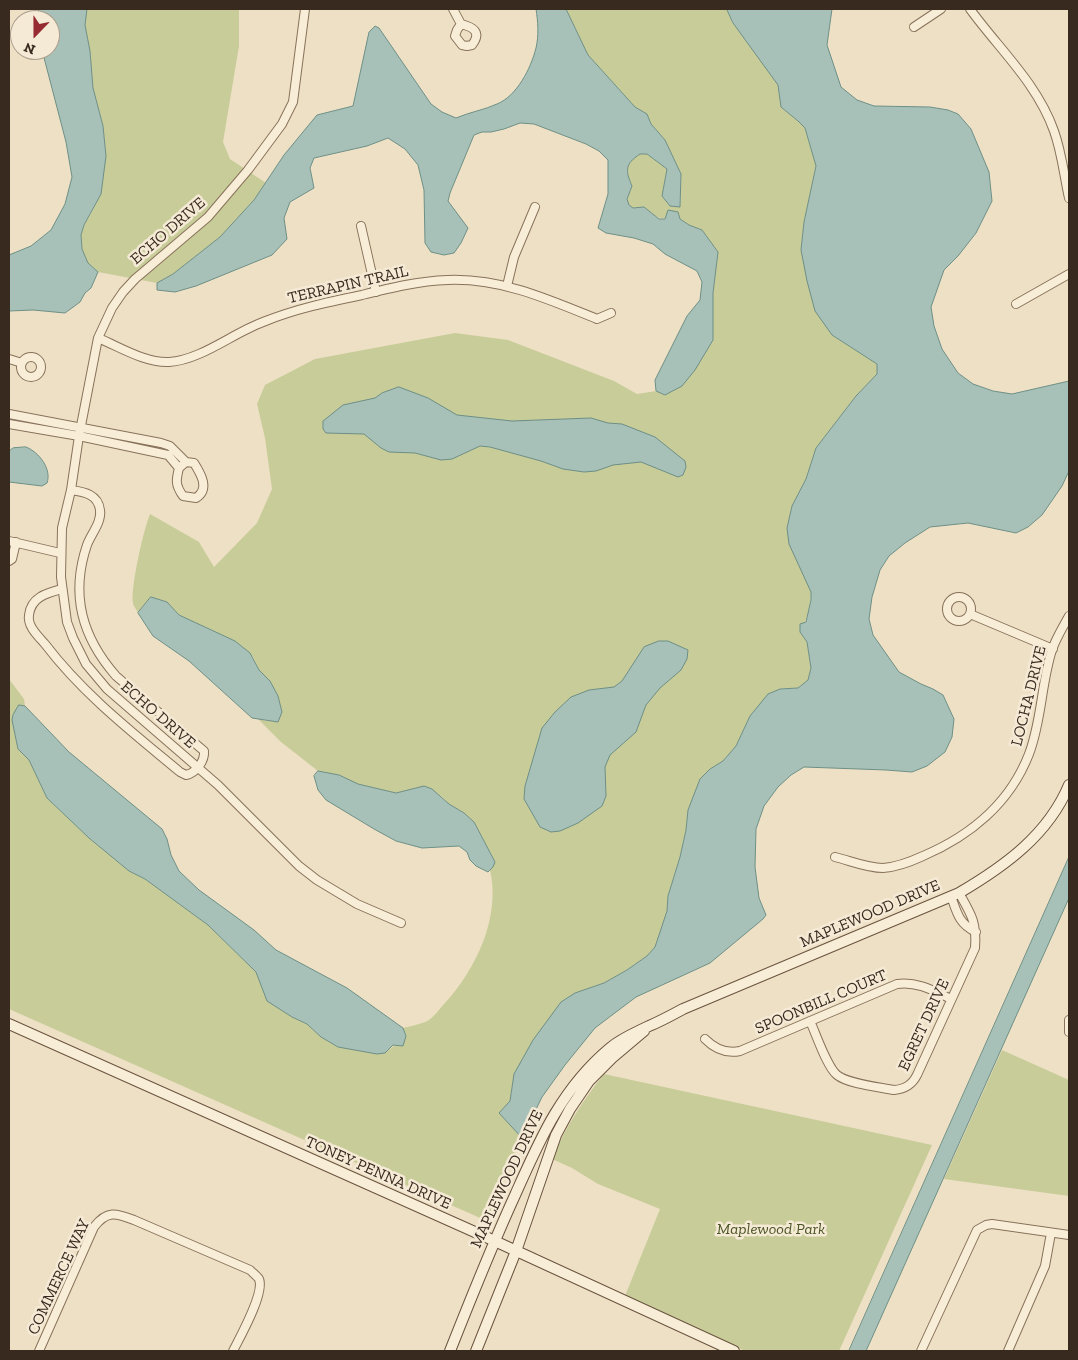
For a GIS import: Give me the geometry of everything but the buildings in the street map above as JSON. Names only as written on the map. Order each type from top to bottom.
[{"type":"street","name":"ECHO DRIVE","points":[[305,9],[293,102],[282,124],[248,170],[208,217],[135,279],[123,292],[112,308],[98,338],[79,436],[71,490],[62,528],[60,553],[62,589],[67,622],[80,654],[93,674],[118,699],[198,767],[240,806],[282,850],[317,880],[357,904],[401,923]]},
{"type":"street","points":[[453,9],[461,24]]},
{"type":"street","points":[[914,27],[941,9]]},
{"type":"street","points":[[970,9],[1015,64],[1047,114],[1059,147],[1069,198]]},
{"type":"street","points":[[507,286],[514,257],[535,207]]},
{"type":"street","points":[[361,226],[376,292]]},
{"type":"street","points":[[1016,304],[1069,274]]},
{"type":"street","name":"TERRAPIN TRAIL","points":[[98,338],[149,359],[166,362],[182,360],[262,322],[286,313],[310,306],[418,283],[448,280],[479,281],[507,286],[536,294],[596,319],[611,313]]},
{"type":"street","points":[[9,359],[22,363]]},
{"type":"street","points":[[9,414],[81,426],[170,446],[186,462],[194,463],[204,481],[200,496],[196,498],[183,496],[177,489],[176,480],[179,468],[186,462]]},
{"type":"street","points":[[9,424],[79,436],[168,455],[179,468]]},
{"type":"street","points":[[62,589],[38,598],[28,616],[30,625],[58,661],[92,697],[180,772],[186,775],[190,774],[198,767],[205,755],[204,751],[116,676],[99,656],[88,634],[80,602],[80,574],[88,542],[98,523],[100,513],[98,503],[91,495],[71,490]]},
{"type":"street","points":[[9,561],[12,559],[12,542],[60,553]]},
{"type":"street","points":[[970,614],[1053,649]]},
{"type":"street","name":"LOCHA DRIVE","points":[[835,857],[871,867],[882,868],[904,864],[936,851],[963,836],[994,810],[1018,778],[1029,754],[1037,729],[1053,649],[1069,616]]},
{"type":"street","name":"MAPLEWOOD DRIVE","points":[[450,1351],[494,1241],[542,1134],[581,1075],[611,1047],[629,1034],[648,1027],[683,1009],[955,894],[1001,867],[1026,847],[1045,826],[1069,785]]},
{"type":"street","name":"EGRET DRIVE","points":[[810,1021],[830,1066],[837,1075],[847,1080],[894,1090],[910,1084],[918,1075],[975,948],[976,932],[966,927],[956,912],[955,894]]},
{"type":"street","name":"SPOONBILL COURT","points":[[704,1038],[717,1049],[734,1052],[746,1050],[902,983],[918,985],[952,999]]},
{"type":"street","points":[[1069,1020],[1069,1032]]},
{"type":"street","name":"TONEY PENNA DRIVE","points":[[9,1024],[494,1241],[734,1351]]},
{"type":"street","name":"MAPLEWOOD DRIVE","points":[[476,1351],[516,1251],[556,1135],[589,1080],[648,1027]]},
{"type":"street","name":"COMMERCE WAY","points":[[39,1351],[94,1227],[105,1215],[112,1214],[120,1215],[250,1270],[256,1275],[259,1280],[258,1296],[234,1351]]},
{"type":"street","points":[[921,1351],[977,1230],[992,1224],[1069,1235]]},
{"type":"street","points":[[1008,1351],[1045,1266],[1051,1233]]},
{"type":"green space","points":[[87,9],[239,9],[239,46],[223,142],[230,159],[266,183],[254,200],[220,237],[173,274],[157,283],[98,272],[88,263],[82,249],[81,235],[84,225],[93,210],[106,156],[103,126],[93,88],[90,51],[85,25]]},
{"type":"green space","points":[[566,9],[727,9],[733,23],[779,85],[781,107],[805,128],[816,166],[804,222],[801,250],[832,335],[878,364],[877,374],[856,396],[816,448],[806,479],[792,506],[787,528],[811,592],[808,613],[800,632],[807,642],[811,668],[808,680],[798,688],[780,689],[757,709],[750,716],[736,746],[723,761],[710,769],[688,809],[680,857],[668,896],[667,911],[655,947],[647,956],[627,970],[604,983],[575,993],[513,1080],[510,1101],[500,1113],[522,1138],[487,1221],[9,1009],[9,679],[24,699],[25,706],[22,705],[16,736],[18,749],[29,760],[47,798],[89,838],[129,871],[145,879],[208,925],[256,972],[268,1001],[292,1017],[307,1024],[321,1037],[338,1047],[385,1053],[406,1036],[403,1028],[429,1020],[456,989],[476,958],[489,924],[492,906],[490,870],[495,862],[474,822],[441,796],[421,787],[396,793],[358,784],[318,771],[281,742],[256,717],[266,721],[282,712],[278,696],[270,681],[259,670],[253,657],[235,642],[179,615],[167,602],[151,597],[138,613],[133,604],[135,572],[150,514],[199,542],[214,567],[257,523],[272,489],[265,438],[257,404],[265,385],[315,359],[455,333],[508,340],[614,381],[637,394],[656,391],[665,395],[713,340],[713,293],[718,252],[702,230],[680,219],[678,212],[660,218],[644,207],[633,208],[629,205],[627,199],[632,186],[627,171],[631,161],[639,154],[647,154],[667,169],[662,196],[670,206],[680,206],[681,174],[665,140],[651,124],[647,114],[635,107],[588,55]]},
{"type":"green space","points":[[1002,1050],[1069,1080],[1069,1196],[944,1179]]},
{"type":"green space","name":"Maplewood Park","points":[[604,1074],[932,1145],[839,1351],[745,1351],[625,1296],[660,1209],[598,1184],[572,1168],[552,1159],[575,1115]]},
{"type":"water","points":[[87,9],[85,25],[90,51],[93,88],[103,126],[106,156],[101,194],[84,225],[81,235],[82,249],[88,263],[98,272],[91,288],[85,293],[80,302],[65,313],[33,310],[9,311],[9,255],[31,246],[51,230],[65,204],[72,177],[66,142],[45,60],[60,60],[60,10],[39,10]]},
{"type":"water","points":[[536,9],[566,9],[588,55],[635,107],[647,114],[651,124],[665,140],[681,174],[680,207],[670,206],[662,196],[667,169],[647,154],[640,154],[629,164],[628,176],[632,186],[627,199],[629,205],[633,208],[644,207],[659,219],[665,219],[668,210],[678,212],[680,219],[702,230],[718,252],[713,293],[713,340],[695,370],[682,386],[665,395],[656,391],[655,380],[687,316],[700,300],[702,282],[697,271],[665,254],[653,244],[634,238],[606,233],[598,228],[608,194],[608,160],[599,151],[586,144],[534,124],[520,123],[504,129],[474,135],[448,201],[468,228],[454,253],[444,255],[431,252],[425,243],[424,190],[418,165],[405,149],[388,138],[367,146],[314,158],[310,168],[314,188],[290,202],[284,218],[287,239],[272,255],[196,286],[175,292],[157,290],[157,283],[173,274],[220,237],[254,200],[284,155],[317,115],[353,106],[369,32],[375,26],[379,28],[431,104],[442,112],[456,118],[497,104],[511,95],[517,88],[531,64],[536,48],[538,28]]},
{"type":"water","points":[[727,9],[832,9],[827,45],[841,87],[857,100],[874,106],[930,107],[948,110],[958,114],[971,129],[989,172],[992,201],[976,233],[944,270],[931,307],[934,326],[942,349],[958,373],[973,384],[993,391],[1012,394],[1069,381],[1069,471],[1062,486],[1042,515],[1028,527],[1016,533],[968,523],[930,527],[889,556],[880,570],[872,597],[869,619],[873,635],[899,672],[943,695],[954,719],[952,737],[945,752],[927,766],[912,772],[804,767],[791,775],[778,787],[764,806],[756,829],[755,867],[759,898],[766,915],[710,963],[636,997],[595,1028],[542,1097],[522,1138],[499,1113],[510,1101],[514,1074],[533,1040],[561,1002],[575,993],[604,983],[627,970],[647,956],[655,947],[667,911],[668,896],[686,830],[688,810],[700,779],[710,769],[723,761],[736,746],[750,716],[768,694],[780,689],[798,688],[808,680],[811,668],[807,642],[800,632],[800,624],[806,622],[811,592],[789,544],[787,528],[792,506],[806,479],[816,448],[856,396],[877,374],[877,364],[832,335],[815,311],[801,250],[804,222],[816,166],[805,128],[781,107],[778,85],[733,23]]},
{"type":"water","points":[[399,387],[428,398],[457,415],[512,421],[591,418],[608,423],[622,424],[655,437],[685,461],[686,467],[683,475],[678,477],[641,462],[613,465],[596,471],[584,472],[563,469],[541,461],[480,446],[452,459],[441,460],[415,453],[389,452],[364,434],[326,433],[323,429],[323,421],[343,405],[375,398],[382,393]]},
{"type":"water","points":[[26,447],[40,457],[46,467],[48,472],[47,483],[42,486],[9,482],[9,451],[13,448]]},
{"type":"water","points":[[151,597],[167,602],[179,615],[235,641],[250,653],[259,670],[270,681],[278,696],[282,712],[278,722],[252,718],[189,661],[153,636],[138,613]]},
{"type":"water","points":[[659,641],[668,641],[688,650],[687,659],[681,670],[660,688],[646,705],[636,732],[610,755],[605,767],[606,796],[602,806],[578,823],[560,831],[551,832],[540,827],[524,799],[525,786],[542,728],[571,697],[589,690],[614,687],[622,681],[644,647]]},
{"type":"water","points":[[19,705],[25,706],[69,752],[162,829],[179,871],[199,890],[254,930],[276,950],[347,988],[403,1028],[406,1036],[403,1046],[393,1045],[385,1053],[377,1054],[338,1047],[321,1037],[307,1024],[267,1001],[256,972],[208,925],[145,879],[129,871],[89,838],[47,798],[29,760],[18,749],[12,720]]},
{"type":"water","points":[[318,771],[339,775],[358,784],[396,793],[424,786],[432,789],[474,822],[495,862],[493,867],[488,872],[476,866],[470,860],[467,852],[459,846],[422,848],[396,841],[374,829],[326,800],[318,790],[314,776]]},
{"type":"water","points":[[1069,857],[1069,898],[866,1351],[849,1351]]}]
